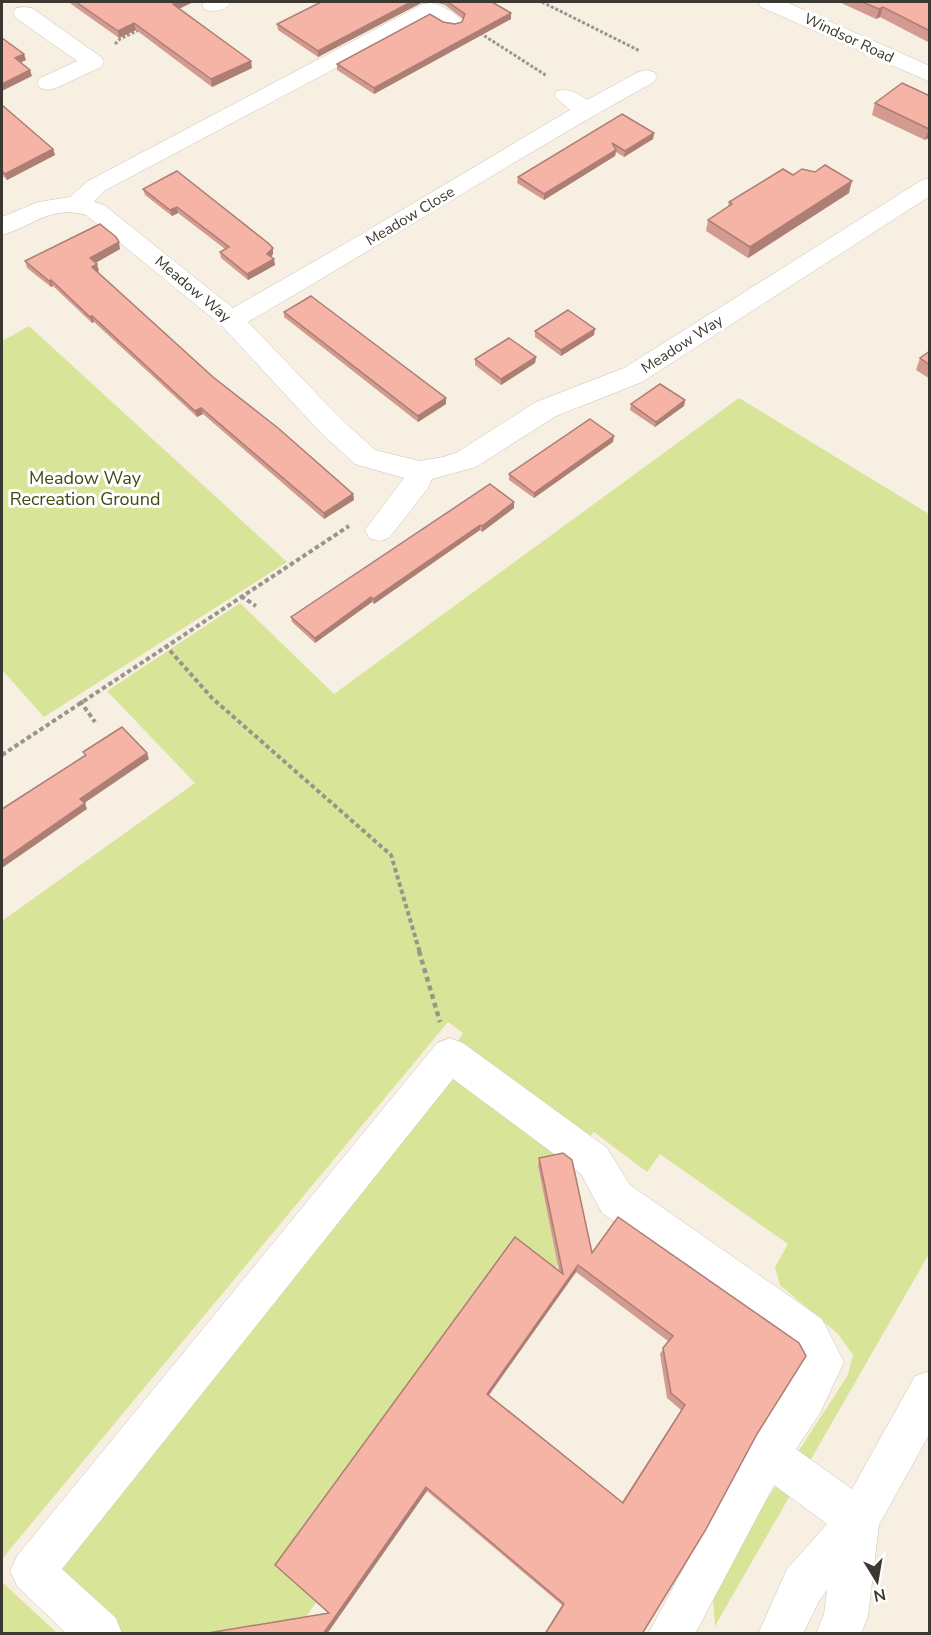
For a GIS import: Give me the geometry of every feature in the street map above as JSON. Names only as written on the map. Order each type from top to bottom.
[{"type":"street","points":[[2,22],[50,2]]},
{"type":"street","name":"Windsor Road","points":[[769,2],[930,75]]},
{"type":"street","points":[[77,204],[96,186],[443,11]]},
{"type":"street","points":[[24,13],[93,62]]},
{"type":"street","points":[[48,82],[93,62],[117,46]]},
{"type":"street","name":"Meadow Close","points":[[231,320],[362,245],[586,110],[646,77]]},
{"type":"street","points":[[565,96],[586,110]]},
{"type":"street","name":"Meadow Way","points":[[2,227],[46,206],[77,204],[95,210],[231,320],[331,426],[365,457],[389,465],[420,471],[445,467],[466,460],[546,409],[633,375],[930,185]]},
{"type":"street","points":[[368,526],[417,481],[420,471]]},
{"type":"street","points":[[100,1634],[32,1571],[450,1055],[594,1161],[616,1199],[808,1333],[824,1362],[805,1398],[768,1455],[670,1634]]},
{"type":"street","points":[[780,1634],[803,1585],[858,1520],[930,1391]]},
{"type":"street","points":[[768,1455],[858,1520]]},
{"type":"street","points":[[838,1634],[846,1616],[858,1520]]},
{"type":"path","points":[[542,2],[645,53],[631,65],[649,75],[646,77]]},
{"type":"path","points":[[443,11],[569,90],[565,96]]},
{"type":"path","points":[[117,46],[144,25]]},
{"type":"path","points":[[2,755],[241,596],[368,526]]},
{"type":"path","points":[[241,596],[256,606]]},
{"type":"path","points":[[165,645],[212,698],[391,855],[450,1055]]},
{"type":"path","points":[[80,701],[95,722]]},
{"type":"green space","name":"Meadow Way Recreation Ground","points":[[29,326],[287,562],[44,717],[2,670],[2,341]]},
{"type":"green space","points":[[739,398],[929,514],[929,1254],[715,1626],[712,1584],[848,1375],[853,1355],[838,1334],[780,1285],[775,1267],[788,1244],[660,1154],[647,1172],[594,1132],[569,1161],[538,1167],[558,1265],[305,1618],[210,1633],[100,1633],[32,1571],[450,1055],[463,1033],[448,1022],[2,1559],[2,921],[195,783],[107,691],[240,603],[334,694]]},
{"type":"green space","points":[[2,1582],[57,1633],[2,1633]]},
{"type":"building","points":[[76,2],[177,2],[173,4],[251,61],[211,79],[134,23],[118,31]]},
{"type":"building","points":[[321,2],[411,2],[318,51],[277,24]]},
{"type":"building","points":[[448,2],[492,2],[511,13],[374,88],[337,64],[430,14],[443,22],[455,24],[462,22],[465,14]]},
{"type":"building","points":[[862,2],[930,2],[930,31],[883,7],[879,9]]},
{"type":"building","points":[[2,38],[24,54],[15,58],[30,70],[2,84]]},
{"type":"building","points":[[902,83],[930,96],[929,129],[875,103]]},
{"type":"building","points":[[2,105],[53,149],[5,174],[2,171]]},
{"type":"building","points":[[622,114],[654,133],[625,151],[612,143],[616,150],[544,194],[518,177]]},
{"type":"building","points":[[825,165],[852,181],[750,247],[708,220],[732,204],[729,202],[783,169],[793,175],[802,169],[815,172]]},
{"type":"building","points":[[177,171],[268,243],[273,248],[267,254],[274,259],[247,274],[220,252],[229,247],[177,207],[170,210],[143,189]]},
{"type":"building","points":[[100,224],[119,242],[90,258],[97,264],[92,267],[213,377],[278,428],[353,494],[324,513],[201,408],[195,411],[92,316],[90,317],[51,280],[49,281],[25,261]]},
{"type":"building","points":[[311,296],[446,398],[418,416],[284,312]]},
{"type":"building","points":[[568,310],[595,329],[561,350],[535,331]]},
{"type":"building","points":[[509,338],[536,357],[501,379],[475,359]]},
{"type":"building","points":[[930,351],[930,365],[920,358]]},
{"type":"building","points":[[660,384],[685,400],[656,422],[631,404]]},
{"type":"building","points":[[590,419],[614,436],[534,493],[509,474]]},
{"type":"building","points":[[490,484],[514,502],[373,599],[371,597],[315,638],[291,617]]},
{"type":"building","points":[[122,727],[147,753],[80,799],[85,803],[2,861],[2,809],[86,755],[83,752]]},
{"type":"building","points":[[563,1153],[572,1160],[592,1253],[618,1217],[799,1343],[806,1356],[757,1434],[705,1531],[642,1634],[545,1634],[564,1604],[426,1487],[323,1634],[202,1634],[329,1613],[275,1565],[515,1237],[563,1274],[539,1158]],"holes":[[[578,1265],[673,1336],[663,1348],[671,1393],[685,1405],[623,1503],[487,1394]]]}]
